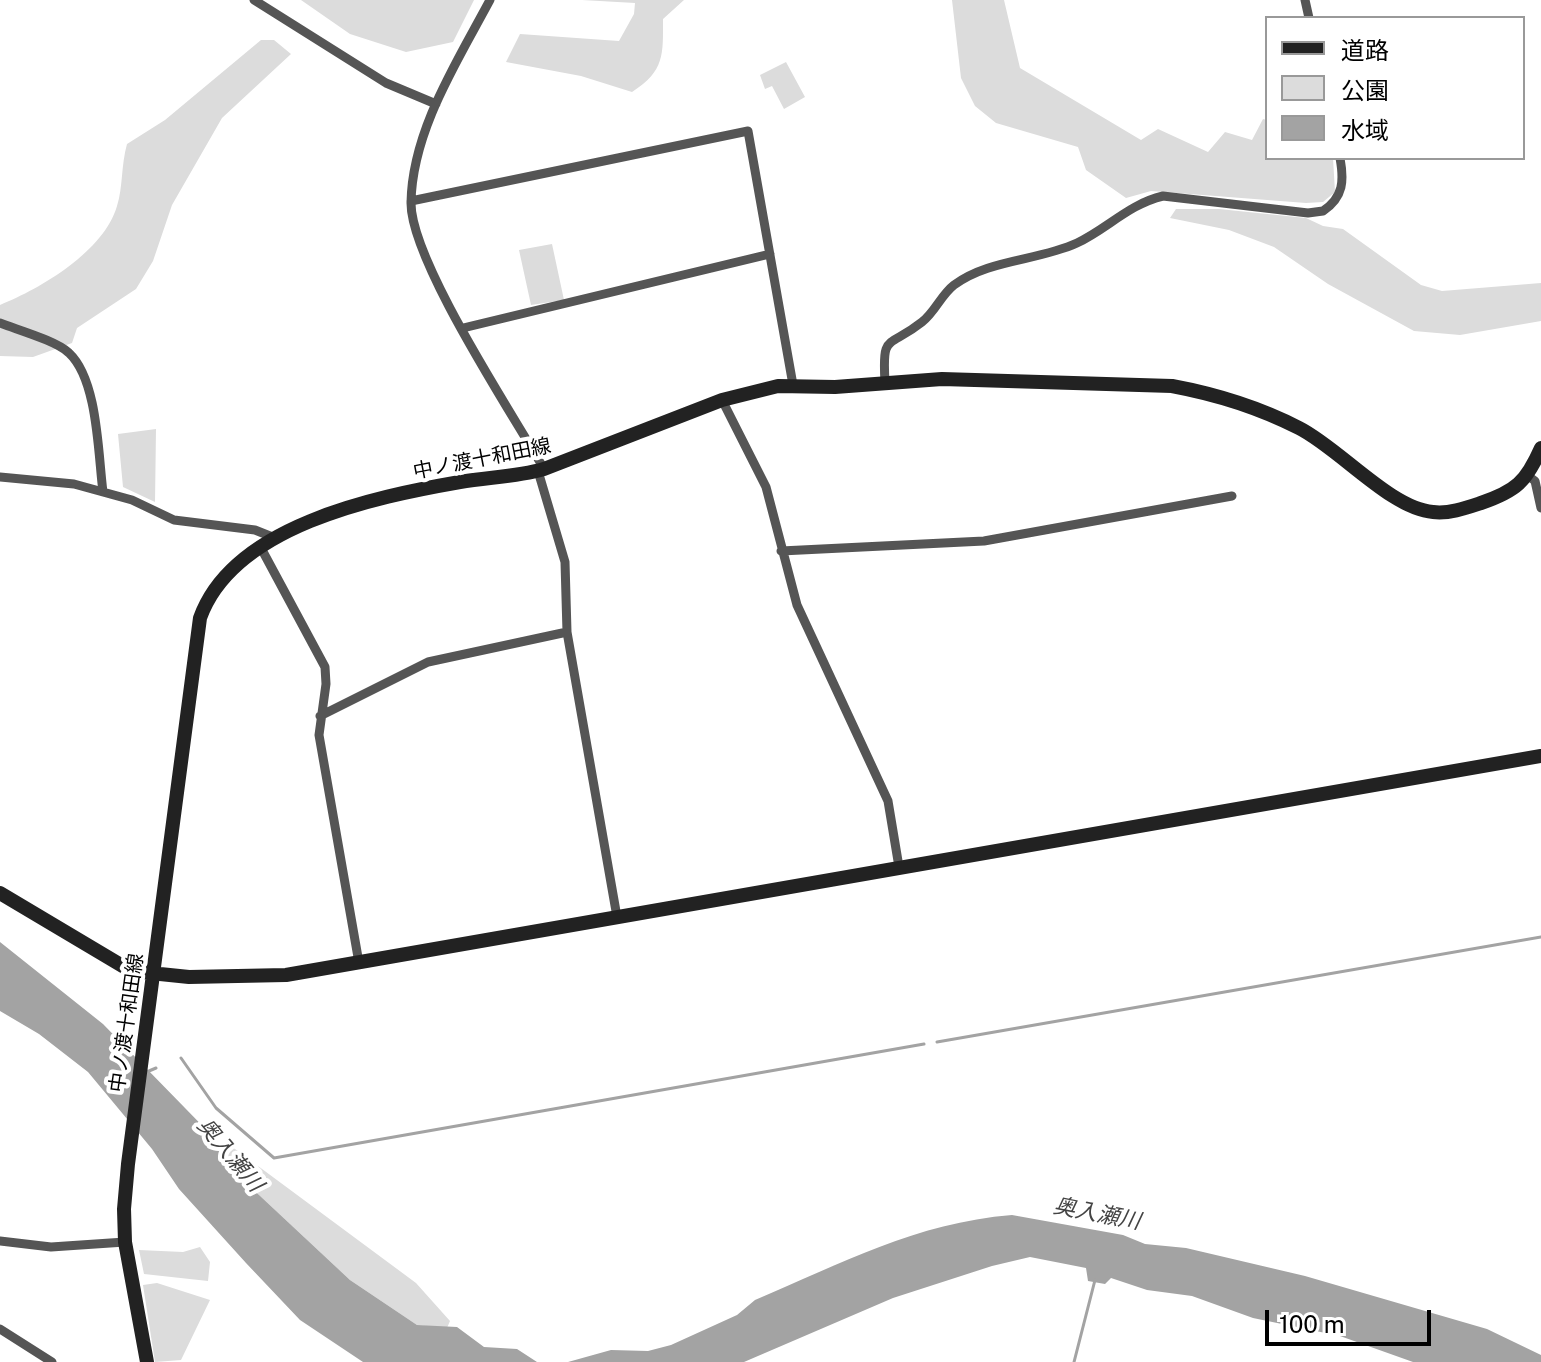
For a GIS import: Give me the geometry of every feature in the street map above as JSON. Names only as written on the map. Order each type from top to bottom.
[{"type":"main road","name":"中ノ渡十和田線","points":[[147,1362],[125,1242],[124,1209],[200,618],[215,586],[232,568],[261,548],[277,538],[344,510],[458,482],[541,470],[746,391],[793,385],[942,379],[1087,382],[1193,390],[1262,411],[1301,428],[1340,452],[1402,501],[1431,512],[1470,507],[1508,494],[1527,475],[1541,448]]},
{"type":"main road","points":[[0,893],[131,971],[154,976],[286,975],[1541,756]]},
{"type":"street","points":[[254,0],[386,83],[436,104]]},
{"type":"street","points":[[490,0],[436,104],[416,167],[411,201],[423,253],[541,470],[565,562],[567,632],[617,917]]},
{"type":"street","points":[[411,201],[748,131],[793,385]]},
{"type":"street","points":[[885,382],[883,352],[887,343],[922,322],[953,286],[973,275],[1070,246],[1093,236],[1143,201],[1163,196],[1308,213],[1323,211],[1341,193],[1344,178],[1340,160]]},
{"type":"street","points":[[463,328],[770,254]]},
{"type":"street","points":[[0,323],[68,351],[80,366],[93,409],[103,492]]},
{"type":"street","points":[[722,400],[766,487],[797,605],[888,801],[899,867]]},
{"type":"street","points":[[1527,475],[1535,481],[1541,508]]},
{"type":"street","points":[[0,477],[74,484],[132,500],[174,520],[255,530],[277,538]]},
{"type":"street","points":[[781,551],[984,541],[1232,496]]},
{"type":"street","points":[[261,548],[325,667],[326,684],[319,735],[359,963]]},
{"type":"street","points":[[320,716],[428,662],[567,632]]},
{"type":"street","points":[[0,1241],[51,1247],[125,1242]]},
{"type":"street","points":[[0,1329],[52,1362]]},
{"type":"green space","points":[[301,0],[474,0],[453,42],[406,52],[350,34]]},
{"type":"green space","points":[[582,0],[684,0],[663,19],[662,52],[656,69],[632,92],[581,76],[506,62],[520,34],[619,41],[634,14],[635,3]]},
{"type":"green space","points":[[952,0],[1004,0],[1020,68],[1141,140],[1158,129],[1208,152],[1225,132],[1252,140],[1265,120],[1265,160],[1333,160],[1335,192],[1323,202],[1306,203],[1151,191],[1126,198],[1086,170],[1078,147],[996,123],[975,106],[961,78]]},
{"type":"green space","points":[[261,40],[274,40],[291,54],[222,118],[172,205],[153,261],[136,289],[77,328],[72,343],[33,357],[0,356],[0,305],[52,278],[99,238],[117,206],[127,144],[165,120]]},
{"type":"green space","points":[[786,62],[805,97],[784,109],[772,86],[765,89],[760,75]]},
{"type":"green space","points":[[1176,209],[1219,209],[1306,218],[1323,226],[1343,229],[1421,285],[1442,291],[1541,283],[1541,321],[1460,335],[1414,331],[1328,284],[1274,247],[1229,230],[1170,218]]},
{"type":"green space","points":[[552,244],[564,300],[531,305],[519,250]]},
{"type":"green space","points":[[156,429],[155,502],[123,487],[118,434]]},
{"type":"green space","points":[[231,1146],[416,1283],[450,1321],[447,1328],[417,1325],[350,1280],[228,1166],[226,1150]]},
{"type":"green space","points":[[200,1247],[210,1262],[208,1281],[144,1274],[139,1250],[183,1252]]},
{"type":"green space","points":[[157,1283],[210,1300],[181,1360],[155,1362],[143,1285]]},
{"type":"water","points":[[0,942],[103,1024],[226,1150],[228,1166],[350,1280],[417,1325],[457,1327],[484,1347],[517,1349],[537,1362],[363,1362],[300,1320],[179,1189],[152,1149],[88,1072],[39,1034],[0,1011]]},
{"type":"water","points":[[1012,1215],[1123,1235],[1145,1244],[1186,1248],[1305,1276],[1487,1329],[1541,1355],[1541,1362],[1413,1362],[1340,1336],[1253,1318],[1192,1296],[1147,1290],[1111,1278],[1105,1284],[1088,1281],[1086,1268],[1030,1257],[893,1298],[744,1362],[568,1362],[611,1350],[648,1351],[671,1345],[737,1315],[755,1300],[880,1247],[943,1226]]},
{"type":"waterway","points":[[937,1042],[1541,937]]},
{"type":"waterway","name":"奥入瀬川","points":[[181,1058],[216,1108],[274,1158],[924,1044]]},
{"type":"waterway","points":[[149,1071],[156,1068]]},
{"type":"waterway","points":[[1074,1362],[1095,1280]]}]
